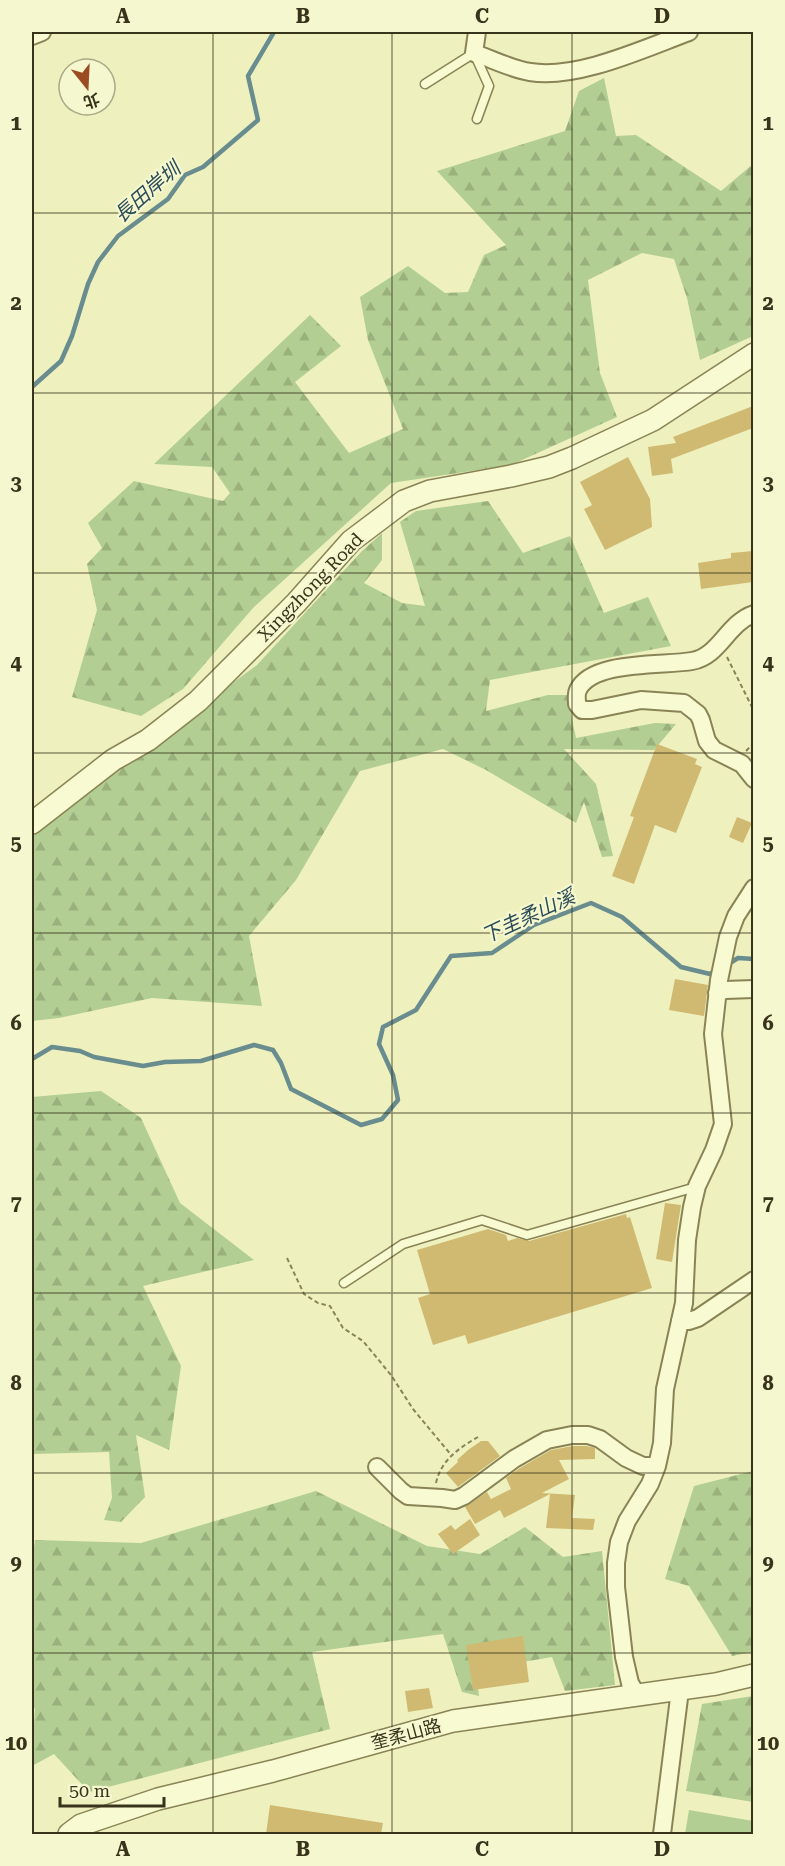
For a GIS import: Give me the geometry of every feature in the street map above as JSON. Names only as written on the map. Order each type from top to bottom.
[{"type":"street","points":[[32,36],[42,32]]},
{"type":"street","points":[[477,32],[474,53],[530,72],[559,74],[613,61],[689,32]]},
{"type":"street","name":"Xingzhong Road","points":[[32,823],[112,760],[148,740],[198,701],[296,603],[351,541],[404,501],[430,491],[511,476],[549,467],[572,458],[653,420],[753,354]]},
{"type":"street","points":[[753,614],[736,624],[709,655],[694,661],[628,667],[597,674],[584,681],[577,692],[577,704],[582,710],[641,700],[684,703],[698,714],[706,741],[714,750],[742,764],[753,779]]},
{"type":"street","points":[[637,1695],[630,1683],[625,1663],[616,1587],[619,1542],[627,1521],[650,1484],[663,1443],[665,1389],[684,1303],[687,1240],[692,1207],[697,1186],[723,1124],[713,1034],[718,986],[724,954],[736,916],[753,888]]},
{"type":"street","points":[[718,986],[725,990],[753,989]]},
{"type":"street","points":[[680,1320],[689,1321],[698,1318],[753,1280]]},
{"type":"street","points":[[377,1467],[408,1496],[455,1500],[547,1440],[572,1435],[600,1439],[626,1458],[643,1466],[657,1466]]},
{"type":"street","name":"奎柔山路","points":[[69,1834],[81,1825],[158,1799],[284,1768],[453,1722],[680,1690],[753,1675]]},
{"type":"street","points":[[662,1834],[680,1690]]},
{"type":"lane","points":[[425,84],[474,53],[489,86],[477,119]]},
{"type":"lane","points":[[344,1283],[403,1244],[482,1220],[527,1235],[697,1186]]},
{"type":"path","points":[[720,644],[753,711]]},
{"type":"path","points":[[287,1258],[304,1294],[330,1306],[343,1328],[363,1341],[391,1375],[413,1409],[452,1456]]},
{"type":"path","points":[[434,1497],[436,1479],[441,1467],[464,1445],[478,1437]]},
{"type":"green space","points":[[604,78],[616,136],[636,135],[721,191],[753,164],[753,336],[700,360],[687,298],[674,259],[642,253],[588,280],[600,373],[617,417],[511,465],[391,483],[253,608],[183,689],[141,716],[72,697],[97,610],[87,564],[102,548],[88,523],[134,481],[223,501],[230,493],[212,467],[154,464],[310,315],[341,346],[295,382],[349,453],[403,429],[368,340],[360,297],[408,266],[445,293],[468,292],[484,255],[506,245],[437,171],[565,131],[579,91]]},
{"type":"green space","points":[[488,501],[523,553],[570,536],[604,613],[648,597],[671,646],[490,680],[486,711],[548,695],[567,695],[576,738],[655,723],[676,724],[654,750],[564,749],[596,784],[613,856],[602,857],[584,802],[576,823],[486,770],[443,749],[360,771],[296,880],[249,936],[262,1006],[152,998],[59,1018],[32,1021],[32,830],[257,665],[362,551],[382,533],[382,560],[364,583],[402,603],[425,606],[400,522],[416,511]]},
{"type":"green space","points":[[101,1091],[141,1118],[180,1203],[254,1260],[143,1286],[181,1366],[169,1450],[136,1435],[145,1497],[121,1522],[104,1520],[112,1498],[109,1452],[32,1454],[32,1097]]},
{"type":"green space","points":[[753,1471],[753,1652],[732,1656],[689,1586],[665,1579],[694,1486]]},
{"type":"green space","points":[[316,1491],[427,1546],[480,1554],[525,1527],[563,1557],[602,1551],[615,1685],[565,1691],[552,1657],[476,1670],[479,1696],[462,1692],[443,1634],[312,1652],[330,1729],[89,1792],[54,1754],[32,1766],[32,1725],[35,1708],[32,1709],[32,1560],[35,1540],[141,1543]]},
{"type":"green space","points":[[753,1696],[753,1802],[686,1791],[702,1704]]},
{"type":"green space","points":[[689,1810],[753,1821],[753,1834],[685,1834]]},
{"type":"building","points":[[753,406],[753,428],[671,459],[673,473],[652,476],[648,447],[676,443],[673,437]]},
{"type":"building","points":[[628,457],[650,499],[652,527],[605,550],[584,509],[592,505],[580,482]]},
{"type":"building","points":[[753,551],[753,582],[701,589],[698,563],[731,558],[731,553]]},
{"type":"building","points":[[657,744],[697,759],[695,764],[702,767],[676,833],[655,825],[634,884],[612,876],[634,817],[630,816]]},
{"type":"building","points":[[737,817],[752,823],[743,843],[729,837]]},
{"type":"building","points":[[675,979],[708,985],[704,1016],[669,1010]]},
{"type":"building","points":[[665,1203],[681,1205],[672,1262],[656,1259]]},
{"type":"building","points":[[626,1214],[627,1218],[630,1217],[652,1288],[468,1344],[465,1335],[433,1345],[418,1298],[430,1294],[417,1250],[488,1229],[506,1235],[508,1241],[517,1238],[529,1241]]},
{"type":"building","points":[[481,1441],[488,1441],[500,1456],[458,1487],[446,1473],[458,1462],[457,1460]]},
{"type":"building","points":[[573,1446],[595,1448],[595,1459],[559,1460],[569,1479],[542,1493],[575,1495],[572,1518],[595,1519],[593,1530],[546,1528],[550,1494],[504,1518],[500,1510],[475,1524],[465,1507],[487,1492],[491,1499],[511,1489],[506,1478],[551,1450]]},
{"type":"building","points":[[470,1519],[480,1535],[453,1554],[438,1534],[451,1525],[455,1530]]},
{"type":"building","points":[[523,1636],[529,1682],[473,1690],[466,1645]]},
{"type":"building","points":[[429,1688],[433,1708],[408,1712],[405,1691]]},
{"type":"building","points":[[270,1805],[383,1823],[381,1834],[266,1834]]},
{"type":"waterway","name":"長田岸圳","points":[[32,387],[61,361],[98,262],[118,236],[168,199],[185,175],[203,167],[258,120],[248,76],[274,32]]},
{"type":"waterway","name":"下圭柔山溪","points":[[32,1059],[52,1047],[80,1051],[94,1057],[143,1066],[165,1062],[201,1061],[254,1045],[273,1050],[281,1063],[291,1089],[361,1125],[382,1119],[398,1100],[393,1075],[379,1044],[383,1027],[416,1010],[451,956],[492,953],[534,925],[591,903],[622,917],[681,967],[710,974],[717,970]]},
{"type":"waterway","name":"下圭柔山溪","points":[[727,965],[738,958],[754,959]]}]
